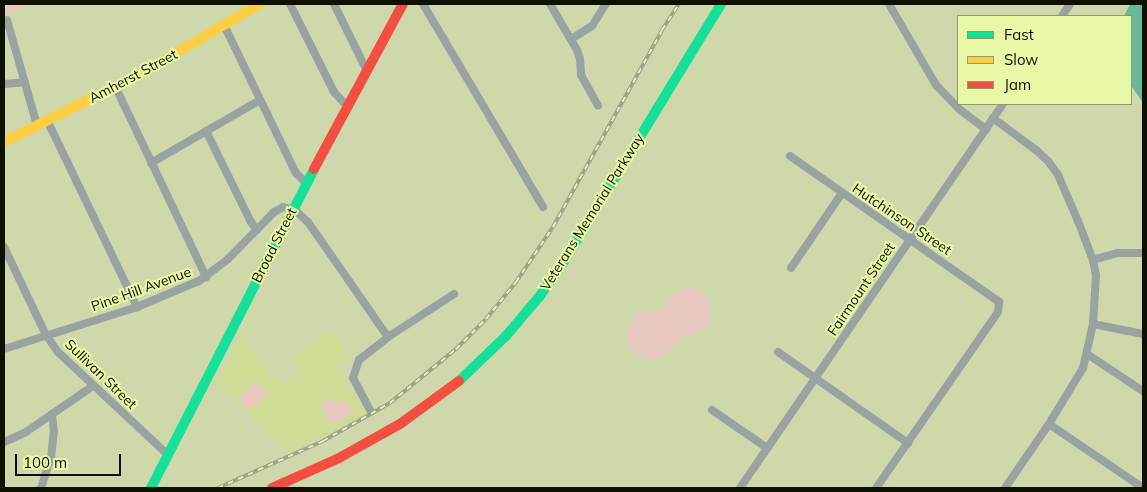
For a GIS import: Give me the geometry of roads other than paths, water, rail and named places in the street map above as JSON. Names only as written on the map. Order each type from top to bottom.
[{"type":"main road","name":"Amherst Street","points":[[4,142],[115,86],[260,4]]},
{"type":"main road","name":"Broad Street","points":[[151,488],[292,209],[403,4]]},
{"type":"main road","name":"Veterans Memorial Parkway","points":[[266,488],[276,486],[339,458],[400,424],[463,378],[510,331],[539,297],[567,257],[721,4]]},
{"type":"street","points":[[290,4],[334,92],[348,107]]},
{"type":"street","points":[[334,4],[367,71]]},
{"type":"street","points":[[423,4],[543,207]]},
{"type":"street","points":[[550,4],[580,55],[581,75],[598,106]]},
{"type":"street","points":[[571,39],[592,26],[606,4]]},
{"type":"street","points":[[889,4],[936,85],[959,109],[986,129]]},
{"type":"street","points":[[1063,15],[1070,4]]},
{"type":"street","points":[[8,20],[37,125]]},
{"type":"street","points":[[224,25],[296,173],[306,183]]},
{"type":"street","points":[[4,84],[25,82]]},
{"type":"street","points":[[115,86],[206,276]]},
{"type":"street","points":[[151,163],[260,100]]},
{"type":"street","name":"Fairmount Street","points":[[740,488],[1002,105]]},
{"type":"street","points":[[993,118],[1048,161],[1069,198],[1093,260],[1096,293],[1093,324],[1087,354],[1078,378],[1005,488]]},
{"type":"street","points":[[47,120],[137,306]]},
{"type":"street","points":[[206,131],[251,222],[257,230]]},
{"type":"street","name":"Hutchinson Street","points":[[790,156],[999,302],[998,312],[908,443]]},
{"type":"street","points":[[791,268],[842,193]]},
{"type":"street","name":"Pine Hill Avenue","points":[[4,349],[137,306],[206,276],[233,254],[278,209],[286,207],[292,209]]},
{"type":"street","points":[[292,209],[308,222],[388,337]]},
{"type":"street","name":"Sullivan Street","points":[[4,247],[46,335],[58,352],[168,455]]},
{"type":"street","points":[[1093,260],[1118,253],[1143,253]]},
{"type":"street","points":[[370,410],[353,378],[360,360],[388,337],[454,294]]},
{"type":"street","points":[[1093,324],[1143,334]]},
{"type":"street","points":[[778,352],[908,443],[876,488]]},
{"type":"street","points":[[1087,354],[1143,391]]},
{"type":"street","points":[[4,442],[26,432],[93,386]]},
{"type":"street","points":[[712,410],[767,448]]},
{"type":"street","points":[[41,488],[51,458],[54,431],[52,414]]},
{"type":"street","points":[[1049,424],[1143,488]]},
{"type":"railway","points":[[218,488],[323,441],[390,403],[456,349],[486,319],[516,282],[553,227],[662,30],[679,4]]}]
